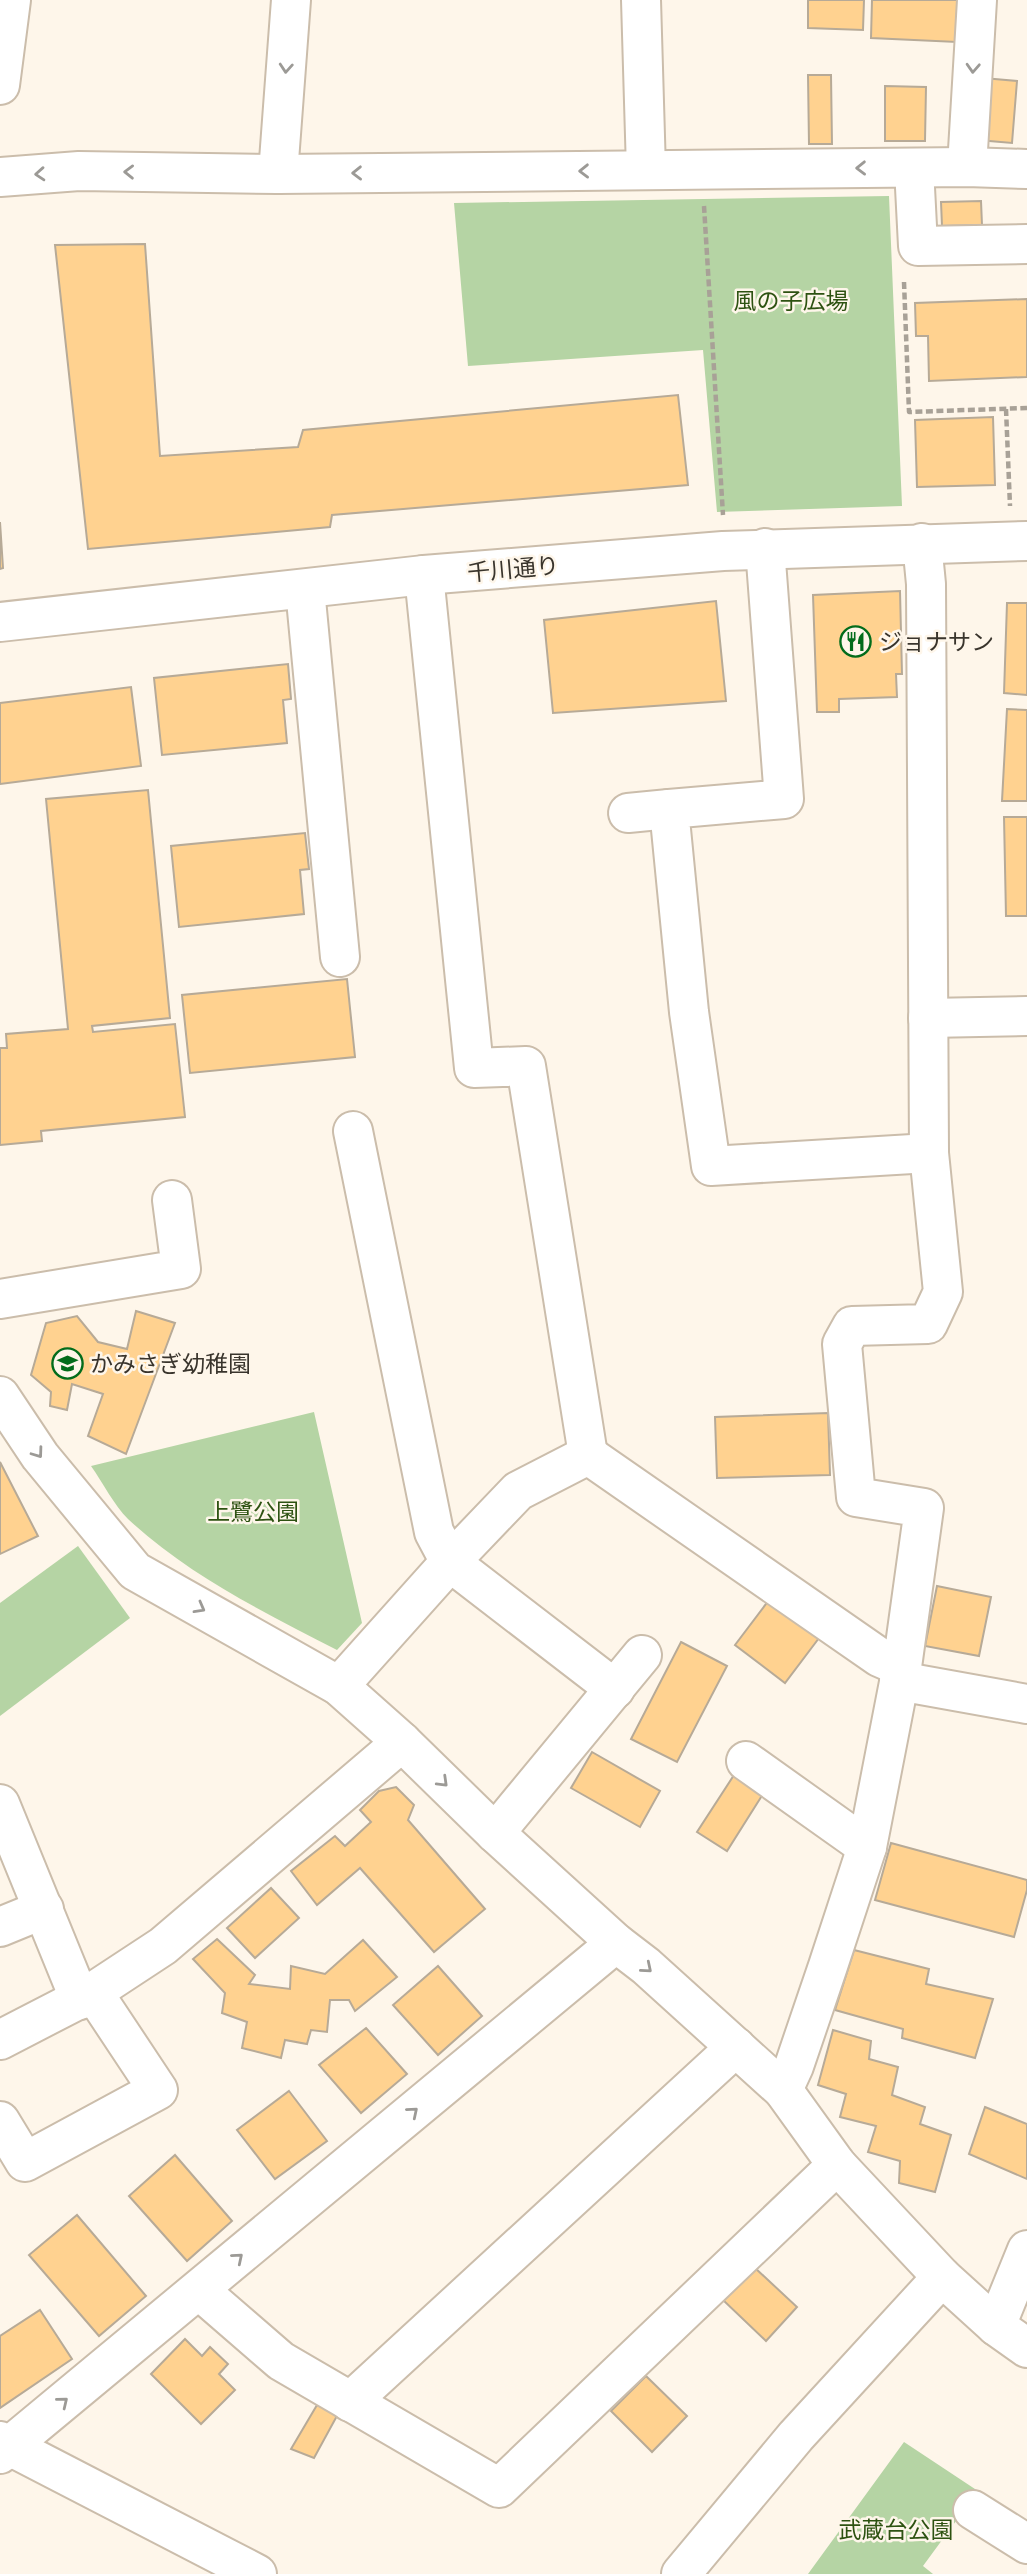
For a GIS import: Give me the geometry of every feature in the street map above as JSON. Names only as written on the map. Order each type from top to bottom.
[{"type":"street","points":[[0,85],[11,0]]},
{"type":"street","points":[[278,174],[291,0]]},
{"type":"street","points":[[641,0],[646,170]]},
{"type":"street","points":[[967,167],[977,0]]},
{"type":"street","points":[[0,177],[79,171],[278,174],[967,167],[1027,169]]},
{"type":"street","points":[[914,168],[918,246],[1027,244]]},
{"type":"street","name":"千川通り","points":[[0,622],[424,575],[765,548],[1027,541]]},
{"type":"street","points":[[783,2090],[867,1847],[901,1674],[924,1508],[856,1497],[842,1344],[852,1326],[928,1324],[943,1293],[929,1153],[926,584],[922,543]]},
{"type":"street","points":[[628,813],[783,799],[765,548]]},
{"type":"street","points":[[424,575],[474,1068],[526,1066],[588,1455],[901,1674],[1027,1704]]},
{"type":"street","points":[[305,589],[340,957]]},
{"type":"street","points":[[669,809],[689,1012],[711,1166],[929,1153]]},
{"type":"street","points":[[928,1018],[1027,1016]]},
{"type":"street","points":[[353,1131],[434,1532],[450,1562],[615,1689]]},
{"type":"street","points":[[0,1299],[181,1269],[172,1200]]},
{"type":"street","points":[[0,1396],[40,1455],[135,1571],[339,1686],[402,1742],[495,1833],[783,2090],[837,2165],[942,2277],[996,2326],[1027,2348]]},
{"type":"street","points":[[339,1686],[518,1491],[588,1455]]},
{"type":"street","points":[[495,1833],[642,1655]]},
{"type":"street","points":[[0,2040],[87,1996],[163,1946],[402,1742]]},
{"type":"street","points":[[746,1762],[867,1847]]},
{"type":"street","points":[[0,1804],[44,1909],[87,1996],[158,2090],[25,2162],[0,2121]]},
{"type":"street","points":[[0,1927],[44,1909]]},
{"type":"street","points":[[256,2574],[3,2447],[199,2290],[616,1943]]},
{"type":"street","points":[[349,2402],[736,2047]]},
{"type":"street","points":[[199,2290],[281,2361],[499,2487],[837,2165]]},
{"type":"street","points":[[996,2326],[1027,2250]]},
{"type":"street","points":[[681,2574],[796,2436],[942,2277]]},
{"type":"street","points":[[973,2510],[1027,2544]]},
{"type":"path","points":[[703,194],[723,518]]},
{"type":"path","points":[[904,280],[909,412],[1027,408]]},
{"type":"path","points":[[1006,409],[1010,506]]},
{"type":"green space","name":"風の子広場","points":[[889,196],[902,506],[717,512],[703,350],[468,366],[454,203]]},
{"type":"green space","name":"上鷺公園","points":[[314,1412],[362,1623],[337,1650],[228,1592],[176,1558],[128,1519],[91,1466]]},
{"type":"green space","points":[[78,1546],[130,1618],[0,1716],[0,1603]]},
{"type":"green space","name":"武蔵台公園","points":[[904,2442],[978,2491],[923,2566],[933,2574],[808,2574]]},
{"type":"building","points":[[808,0],[864,0],[863,30],[808,28]]},
{"type":"building","points":[[872,0],[959,0],[957,42],[871,38]]},
{"type":"building","points":[[808,75],[831,75],[832,144],[809,144]]},
{"type":"building","points":[[983,78],[1017,81],[1012,143],[978,140]]},
{"type":"building","points":[[885,86],[926,87],[925,141],[885,141]]},
{"type":"building","points":[[981,201],[982,225],[942,226],[941,202]]},
{"type":"building","points":[[145,244],[160,456],[298,447],[303,430],[678,395],[688,485],[332,515],[330,527],[88,549],[55,245]]},
{"type":"building","points":[[1027,299],[1027,377],[929,381],[928,336],[916,336],[915,303]]},
{"type":"building","points":[[993,417],[995,485],[917,487],[915,420]]},
{"type":"building","points":[[0,522],[3,568],[0,569]]},
{"type":"building","points":[[900,591],[902,674],[896,674],[897,697],[839,699],[839,712],[817,712],[813,595]]},
{"type":"building","points":[[716,601],[726,701],[553,713],[544,620]]},
{"type":"building","points":[[1007,603],[1027,603],[1027,695],[1004,693]]},
{"type":"building","points":[[288,664],[291,699],[283,700],[287,743],[162,755],[154,678]]},
{"type":"building","points":[[131,687],[141,766],[0,784],[0,703]]},
{"type":"building","points":[[1007,709],[1027,710],[1027,801],[1002,801]]},
{"type":"building","points":[[148,790],[170,1018],[92,1026],[93,1032],[175,1024],[185,1117],[41,1131],[42,1141],[0,1145],[0,1048],[7,1048],[6,1034],[68,1029],[46,799]]},
{"type":"building","points":[[1004,817],[1027,817],[1027,916],[1006,916]]},
{"type":"building","points":[[305,833],[309,869],[300,870],[304,914],[179,927],[171,846]]},
{"type":"building","points":[[347,979],[355,1057],[190,1073],[182,995]]},
{"type":"building","points":[[136,1311],[175,1323],[126,1454],[88,1436],[103,1394],[72,1384],[67,1410],[50,1406],[51,1392],[31,1375],[46,1323],[77,1316],[98,1342],[127,1349]]},
{"type":"building","points":[[828,1413],[830,1475],[717,1478],[715,1417]]},
{"type":"building","points":[[0,1462],[38,1536],[0,1554]]},
{"type":"building","points":[[937,1586],[991,1597],[979,1656],[925,1646]]},
{"type":"building","points":[[769,1600],[819,1638],[785,1683],[735,1645]]},
{"type":"building","points":[[681,1642],[727,1666],[677,1762],[631,1739]]},
{"type":"building","points":[[592,1752],[660,1791],[640,1827],[571,1788]]},
{"type":"building","points":[[734,1775],[763,1794],[727,1851],[697,1832]]},
{"type":"building","points":[[396,1787],[414,1805],[408,1820],[485,1909],[434,1952],[360,1868],[317,1905],[291,1871],[335,1836],[345,1846],[371,1822],[360,1810],[379,1791]]},
{"type":"building","points":[[891,1843],[1027,1880],[1027,1890],[1014,1937],[875,1900]]},
{"type":"building","points":[[271,1888],[299,1918],[255,1958],[227,1928]]},
{"type":"building","points":[[217,1939],[255,1975],[249,1984],[290,1989],[291,1966],[325,1974],[363,1940],[397,1977],[355,2011],[349,2000],[330,2000],[327,2032],[311,2030],[307,2044],[285,2040],[281,2058],[242,2048],[247,2022],[222,2013],[225,1993],[193,1959]]},
{"type":"building","points":[[854,1950],[929,1969],[926,1984],[993,1999],[975,2058],[902,2038],[903,2029],[835,2010]]},
{"type":"building","points":[[438,1966],[482,2016],[438,2055],[393,2005]]},
{"type":"building","points":[[366,2028],[407,2074],[361,2113],[319,2065]]},
{"type":"building","points":[[833,2030],[871,2041],[869,2059],[898,2067],[892,2095],[925,2107],[920,2124],[951,2135],[935,2192],[899,2183],[900,2161],[868,2152],[876,2126],[840,2117],[846,2094],[818,2085]]},
{"type":"building","points":[[289,2091],[327,2141],[275,2179],[237,2130]]},
{"type":"building","points":[[985,2107],[1027,2124],[1027,2179],[969,2154]]},
{"type":"building","points":[[175,2155],[232,2221],[187,2261],[129,2196]]},
{"type":"building","points":[[77,2215],[146,2296],[99,2336],[29,2255]]},
{"type":"building","points":[[754,2267],[797,2307],[766,2341],[723,2300]]},
{"type":"building","points":[[40,2310],[72,2359],[0,2408],[0,2336]]},
{"type":"building","points":[[185,2339],[202,2356],[210,2347],[228,2364],[219,2374],[235,2390],[201,2424],[151,2374]]},
{"type":"building","points":[[646,2376],[687,2416],[652,2452],[611,2411]]},
{"type":"building","points":[[317,2405],[338,2414],[314,2458],[291,2449]]},
{"type":"place","name":"ジョナサン","points":[[856,641]]},
{"type":"place","name":"かみさぎ幼稚園","points":[[67,1363]]}]
